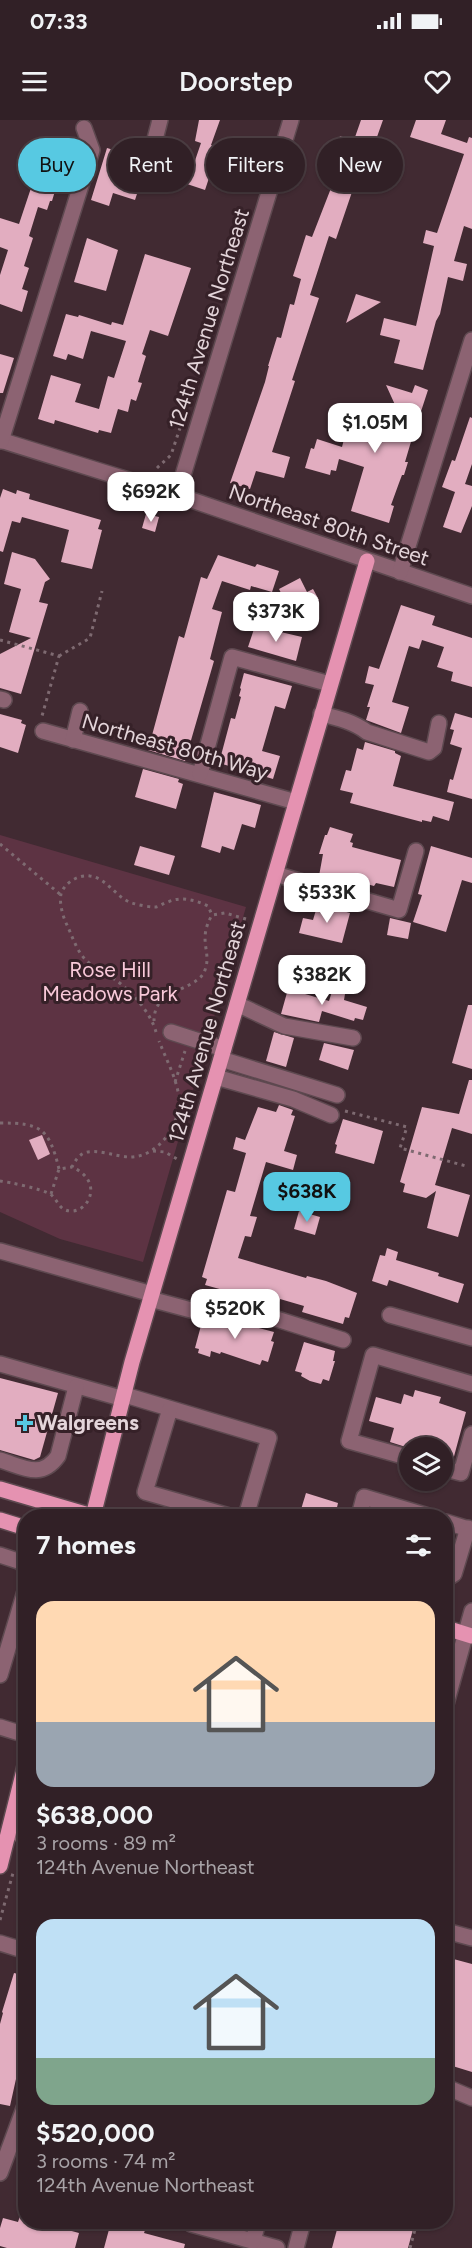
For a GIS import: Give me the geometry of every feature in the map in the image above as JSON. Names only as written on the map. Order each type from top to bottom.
[{"type":"main road","name":"124th Avenue Northeast","points":[[94,1509],[125,1397],[132,1362],[367,561]]},
{"type":"main road","points":[[0,1489],[68,1509]]},
{"type":"main road","points":[[0,1520],[18,1526]]},
{"type":"main road","points":[[453,1630],[469,1635]]},
{"type":"main road","points":[[0,1866],[18,1797]]},
{"type":"street","points":[[155,138],[160,120]]},
{"type":"street","name":"124th Avenue Northeast","points":[[177,495],[291,120]]},
{"type":"street","points":[[1,441],[92,150],[84,129]]},
{"type":"street","points":[[400,572],[472,340]]},
{"type":"street","name":"Northeast 80th Street","points":[[1,441],[177,495],[472,596]]},
{"type":"street","points":[[200,774],[232,657],[330,684]]},
{"type":"street","points":[[73,740],[80,711]]},
{"type":"street","points":[[321,714],[337,717],[367,732],[429,752],[434,748],[440,723]]},
{"type":"street","name":"Northeast 80th Way","points":[[44,731],[296,802]]},
{"type":"street","points":[[275,874],[399,910],[416,851]]},
{"type":"street","points":[[237,1004],[284,1026],[353,1038]]},
{"type":"street","points":[[171,1032],[222,1054],[337,1095]]},
{"type":"street","points":[[216,1077],[337,1113]]},
{"type":"street","points":[[0,1251],[191,1310],[219,1305],[239,1307],[343,1340]]},
{"type":"street","points":[[390,1315],[472,1338]]},
{"type":"street","points":[[399,1455],[349,1441],[373,1355],[472,1384]]},
{"type":"street","points":[[0,1365],[76,1387],[170,1409],[269,1438],[248,1509]]},
{"type":"street","points":[[0,1461],[42,1471],[51,1466],[58,1456],[76,1387]]},
{"type":"street","points":[[170,1409],[145,1492],[204,1509]]},
{"type":"street","points":[[453,1471],[461,1473],[472,1434]]},
{"type":"street","points":[[361,1509],[364,1497],[379,1509]]},
{"type":"street","points":[[453,1524],[470,1529],[453,1575]]},
{"type":"street","points":[[0,1556],[18,1561]]},
{"type":"street","points":[[453,1683],[469,1635],[472,1611]]},
{"type":"street","points":[[0,1675],[18,1615]]},
{"type":"street","points":[[0,1728],[18,1733]]},
{"type":"street","points":[[10,1831],[18,1834]]},
{"type":"street","points":[[453,1933],[472,1938]]},
{"type":"street","points":[[0,1943],[18,1949]]},
{"type":"street","points":[[453,2091],[472,2098]]},
{"type":"street","points":[[0,2173],[18,2125]]},
{"type":"street","points":[[209,2229],[277,2248]]},
{"type":"street","points":[[253,2241],[256,2229]]},
{"type":"street","points":[[296,2248],[301,2229]]},
{"type":"path","points":[[157,468],[171,455],[186,409]]},
{"type":"path","points":[[44,731],[38,730],[59,656],[90,638],[102,591]]},
{"type":"path","points":[[0,640],[59,656]]},
{"type":"path","points":[[0,844],[61,895]]},
{"type":"path","points":[[153,1023],[157,1006],[177,990],[199,980],[206,970],[204,935],[212,915],[208,906],[190,900],[170,900],[157,907],[131,903],[92,876],[83,876],[74,880],[66,886],[61,895],[64,919],[77,948],[87,961],[124,986],[146,1010],[175,1083],[178,1098],[177,1109],[170,1132],[153,1151]]},
{"type":"path","points":[[212,915],[225,913],[246,920]]},
{"type":"path","points":[[175,1083],[189,1038]]},
{"type":"path","points":[[178,1098],[195,1102]]},
{"type":"path","points":[[337,1113],[406,1127],[400,1148],[466,1166]]},
{"type":"path","points":[[0,1123],[39,1127],[47,1134],[59,1169],[51,1194]]},
{"type":"path","points":[[72,1167],[77,1157],[86,1152],[133,1157],[153,1151],[165,1152],[177,1159]]},
{"type":"path","points":[[0,1181],[51,1194],[63,1209],[81,1210],[89,1201],[92,1188],[88,1179],[72,1167],[59,1169]]},
{"type":"path","points":[[410,2248],[415,2229]]},
{"type":"green space","name":"Rose Hill Meadows Park","points":[[0,835],[246,907],[143,1262],[60,1239],[0,1212]]},
{"type":"building","points":[[199,120],[220,120],[214,138],[206,138],[205,190],[194,186],[194,164],[201,143],[195,141]]},
{"type":"building","points":[[361,120],[383,120],[377,138],[355,138]]},
{"type":"building","points":[[416,120],[446,120],[441,134],[467,143],[469,137],[472,138],[472,229],[464,226],[454,261],[467,264],[463,281],[448,277],[440,314],[423,370],[394,363],[400,340],[380,335],[384,318],[416,326],[434,246],[423,243],[426,230],[437,233],[464,154],[410,137]]},
{"type":"building","points":[[107,148],[108,192],[138,192],[135,200],[113,193],[109,206],[91,200],[93,192],[96,192],[96,184]]},
{"type":"building","points":[[30,192],[55,192],[47,210],[38,207],[29,236],[33,238],[24,266],[29,268],[22,289],[28,291],[22,312],[0,304],[0,275],[8,250],[0,247],[0,218],[19,224]]},
{"type":"building","points":[[330,192],[352,192],[336,239],[329,236],[310,295],[319,298],[292,380],[295,381],[272,452],[290,457],[284,478],[256,471],[250,489],[230,483],[265,382],[277,337],[281,338],[290,304],[294,305],[301,279],[293,276],[306,235],[312,237]]},
{"type":"building","points":[[87,238],[118,250],[106,291],[74,282]]},
{"type":"building","points":[[145,254],[191,268],[168,336],[150,330],[142,354],[146,356],[138,382],[142,383],[136,401],[131,399],[128,412],[118,409],[111,433],[99,430],[98,433],[55,420],[54,424],[38,419],[51,375],[81,384],[75,402],[99,409],[108,376],[114,378],[126,341],[91,331],[83,359],[68,354],[66,360],[53,356],[66,314],[78,317],[79,315],[111,325],[112,322],[123,325]]},
{"type":"building","points":[[356,294],[381,302],[346,323]]},
{"type":"building","points":[[0,354],[14,358],[3,393],[0,393]]},
{"type":"building","points":[[386,385],[412,393],[415,385],[428,390],[405,462],[408,462],[404,475],[402,475],[391,505],[394,506],[389,523],[351,511],[364,467],[339,459],[336,471],[331,470],[330,475],[305,468],[311,448],[314,449],[317,439],[342,447],[351,412],[364,416],[362,424],[388,431],[396,407]]},
{"type":"building","points":[[470,417],[472,418],[472,464],[465,484],[472,486],[472,506],[461,533],[443,527],[455,492],[442,487],[452,460],[455,461]]},
{"type":"building","points":[[3,489],[16,494],[17,490],[30,494],[29,499],[101,520],[98,529],[102,530],[92,569],[61,562],[69,530],[22,517],[20,523],[12,521],[3,552],[0,551],[0,498]]},
{"type":"building","points":[[146,514],[159,517],[155,532],[142,528]]},
{"type":"building","points":[[12,552],[35,559],[50,579],[45,582],[39,602],[48,604],[21,694],[0,688],[0,654],[31,638],[9,632],[21,589],[4,584]]},
{"type":"building","points":[[218,555],[255,567],[257,564],[279,571],[272,592],[251,586],[250,590],[222,581],[212,609],[222,612],[210,659],[214,661],[185,761],[148,750],[179,636],[184,638],[201,577],[207,579]]},
{"type":"building","points":[[300,578],[307,592],[313,589],[319,600],[293,617],[279,589]]},
{"type":"building","points":[[401,605],[435,616],[432,625],[472,638],[472,687],[451,681],[453,672],[437,667],[444,647],[422,640],[419,649],[409,646],[392,702],[409,707],[401,733],[366,720],[370,707],[367,707],[374,685],[365,683],[369,666],[379,669]]},
{"type":"building","points":[[255,626],[302,637],[296,661],[248,647]]},
{"type":"building","points":[[244,673],[292,686],[285,709],[275,706],[262,751],[280,756],[273,779],[219,763],[231,718],[235,719]]},
{"type":"building","points":[[455,713],[472,718],[472,799],[447,792],[450,779],[453,780],[462,748],[450,744],[454,730],[450,729]]},
{"type":"building","points":[[0,714],[22,720],[21,723],[26,725],[18,753],[0,747]]},
{"type":"building","points":[[365,742],[395,751],[401,756],[393,786],[454,802],[449,821],[433,816],[431,822],[422,820],[422,822],[350,803],[353,793],[340,790],[346,770],[351,771],[357,748],[363,750]]},
{"type":"building","points":[[143,769],[179,779],[178,782],[183,784],[176,809],[135,797]]},
{"type":"building","points":[[214,792],[261,805],[255,828],[242,824],[234,850],[222,846],[220,853],[201,847]]},
{"type":"building","points":[[330,827],[353,834],[350,842],[353,843],[352,847],[401,860],[394,887],[376,883],[374,886],[340,877],[339,882],[319,876],[323,854],[319,854]]},
{"type":"building","points":[[140,846],[175,856],[169,875],[134,865]]},
{"type":"building","points":[[431,846],[472,858],[472,883],[462,880],[446,932],[413,922],[422,895],[418,894]]},
{"type":"building","points":[[321,905],[350,913],[342,943],[299,933],[303,918],[313,920],[316,910],[320,910]]},
{"type":"building","points":[[390,918],[411,923],[408,939],[387,935]]},
{"type":"building","points":[[334,985],[346,988],[344,1000],[367,1007],[363,1020],[355,1018],[354,1021],[322,1011],[319,1022],[281,1014],[288,989],[329,1001]]},
{"type":"building","points":[[468,1005],[472,1005],[472,1069],[452,1063]]},
{"type":"building","points":[[274,1032],[294,1038],[286,1067],[266,1061]]},
{"type":"building","points":[[324,1043],[354,1050],[348,1070],[319,1060]]},
{"type":"building","points":[[469,1080],[472,1080],[472,1134],[452,1128],[435,1185],[470,1195],[458,1237],[427,1228],[436,1191],[426,1198],[403,1192],[405,1184],[400,1182],[422,1107],[459,1114]]},
{"type":"building","points":[[279,1105],[293,1110],[291,1115],[295,1116],[284,1151],[297,1155],[293,1170],[266,1162],[250,1216],[257,1217],[251,1237],[245,1236],[238,1258],[306,1278],[307,1276],[326,1281],[357,1293],[349,1318],[345,1317],[343,1324],[302,1312],[304,1306],[280,1299],[278,1305],[205,1285],[207,1279],[202,1277],[227,1190],[235,1192],[246,1153],[233,1149],[236,1137],[245,1140],[258,1107],[276,1112]]},
{"type":"building","points":[[343,1119],[383,1131],[374,1164],[335,1153],[337,1145],[335,1144]]},
{"type":"building","points":[[42,1135],[50,1154],[38,1160],[29,1140]]},
{"type":"building","points":[[299,1211],[320,1217],[315,1235],[294,1229]]},
{"type":"building","points":[[387,1248],[398,1252],[396,1260],[439,1273],[438,1276],[464,1284],[458,1303],[389,1280],[387,1286],[372,1281],[380,1255],[385,1256]]},
{"type":"building","points":[[212,1316],[274,1332],[271,1341],[274,1342],[268,1362],[262,1360],[260,1365],[221,1352],[220,1354],[211,1351],[210,1357],[198,1353],[199,1349],[195,1348],[203,1318],[208,1320],[208,1317]]},
{"type":"building","points":[[304,1342],[335,1351],[333,1361],[335,1361],[329,1381],[323,1379],[321,1384],[310,1381],[301,1376],[302,1373],[295,1371]]},
{"type":"building","name":"Walgreens","points":[[0,1378],[58,1393],[40,1457],[34,1460],[0,1450]]},
{"type":"building","points":[[415,1390],[441,1397],[439,1403],[466,1412],[453,1460],[453,1437],[399,1437],[399,1445],[390,1442],[394,1428],[369,1421],[376,1397],[401,1404],[404,1394],[413,1397]]},
{"type":"building","points":[[306,1493],[338,1503],[337,1509],[301,1509]]},
{"type":"building","points":[[453,1959],[472,1964],[472,2072],[453,2066]]},
{"type":"building","points":[[14,1973],[18,1974],[18,2070],[10,2106],[0,2104],[2,2012]]},
{"type":"building","points":[[3,2218],[18,2222],[18,2229],[64,2229],[79,2233],[75,2248],[7,2248],[0,2246],[0,2228]]},
{"type":"building","points":[[109,2229],[145,2229],[144,2233],[185,2244],[184,2248],[104,2248]]},
{"type":"building","points":[[337,2229],[413,2229],[408,2248],[332,2248]]},
{"type":"place","name":"Walgreens","points":[[25,1423]]}]
